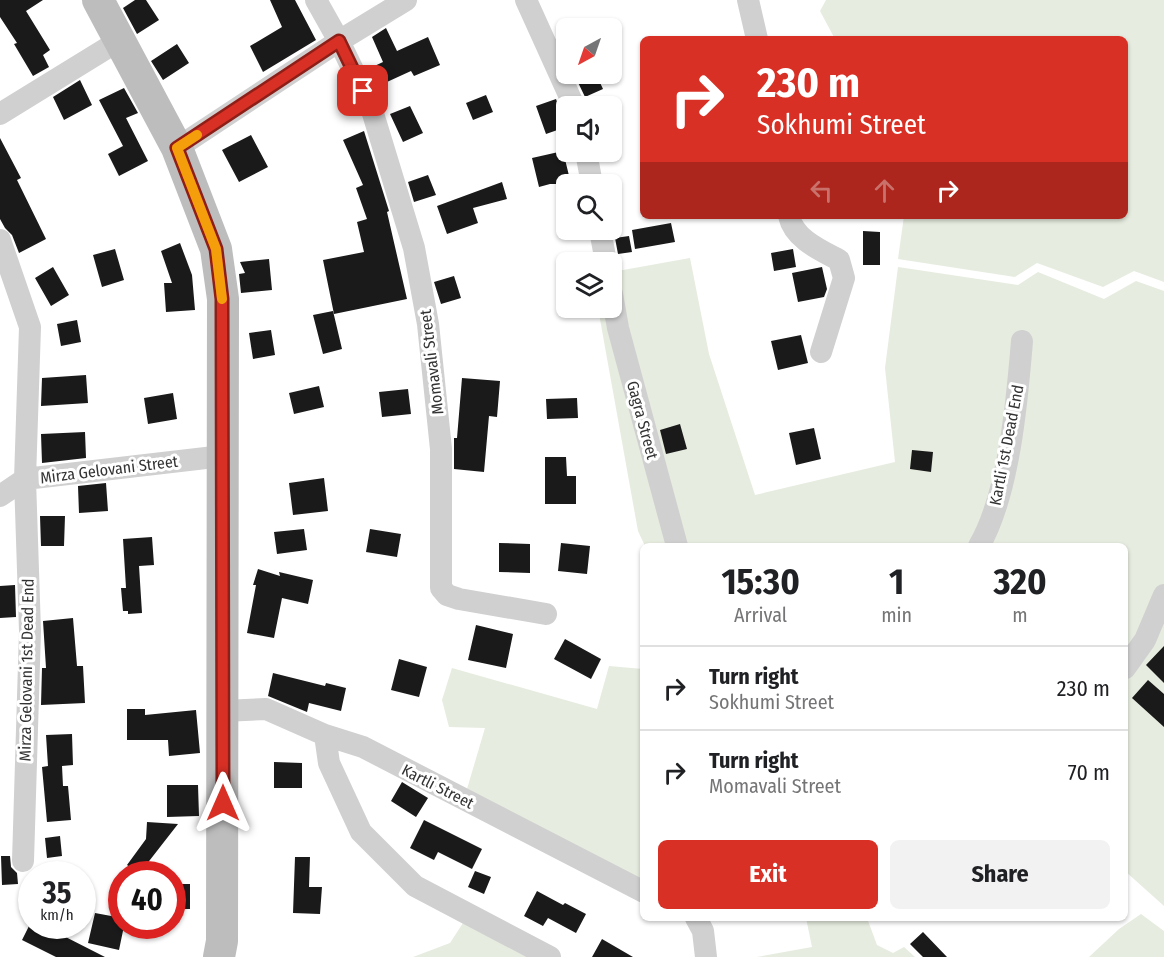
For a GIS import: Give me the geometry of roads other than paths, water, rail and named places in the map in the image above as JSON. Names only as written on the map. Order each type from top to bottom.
[{"type":"street","points":[[98,0],[177,148],[216,249],[222,299],[223,456],[222,941],[219,957]]},
{"type":"street","points":[[316,0],[339,41]]},
{"type":"street","points":[[177,148],[339,41],[406,0]]},
{"type":"street","points":[[526,0],[569,96]]},
{"type":"street","points":[[748,0],[756,36]]},
{"type":"street","points":[[0,114],[120,40]]},
{"type":"street","name":"Momavali Street","points":[[339,41],[371,107],[416,259],[428,324],[441,449],[441,588],[447,595],[459,599],[546,614]]},
{"type":"street","points":[[790,219],[791,225],[811,245],[839,260],[843,278],[821,352]]},
{"type":"street","name":"Mirza Gelovani 1st Dead End","points":[[0,240],[4,266],[30,327],[25,479],[30,631],[23,861]]},
{"type":"street","name":"Gagra Street","points":[[616,318],[676,543]]},
{"type":"street","name":"Kartli 1st Dead End","points":[[981,543],[990,527],[1005,471],[1018,387],[1022,341]]},
{"type":"street","name":"Mirza Gelovani Street","points":[[0,496],[25,479],[223,456]]},
{"type":"street","points":[[1128,664],[1145,640],[1164,596]]},
{"type":"street","name":"Kartli Street","points":[[223,711],[266,709],[325,735],[363,747],[640,890]]},
{"type":"street","points":[[325,735],[329,763],[361,832],[400,871],[416,886],[550,957]]},
{"type":"street","points":[[698,921],[704,931],[706,957]]}]
